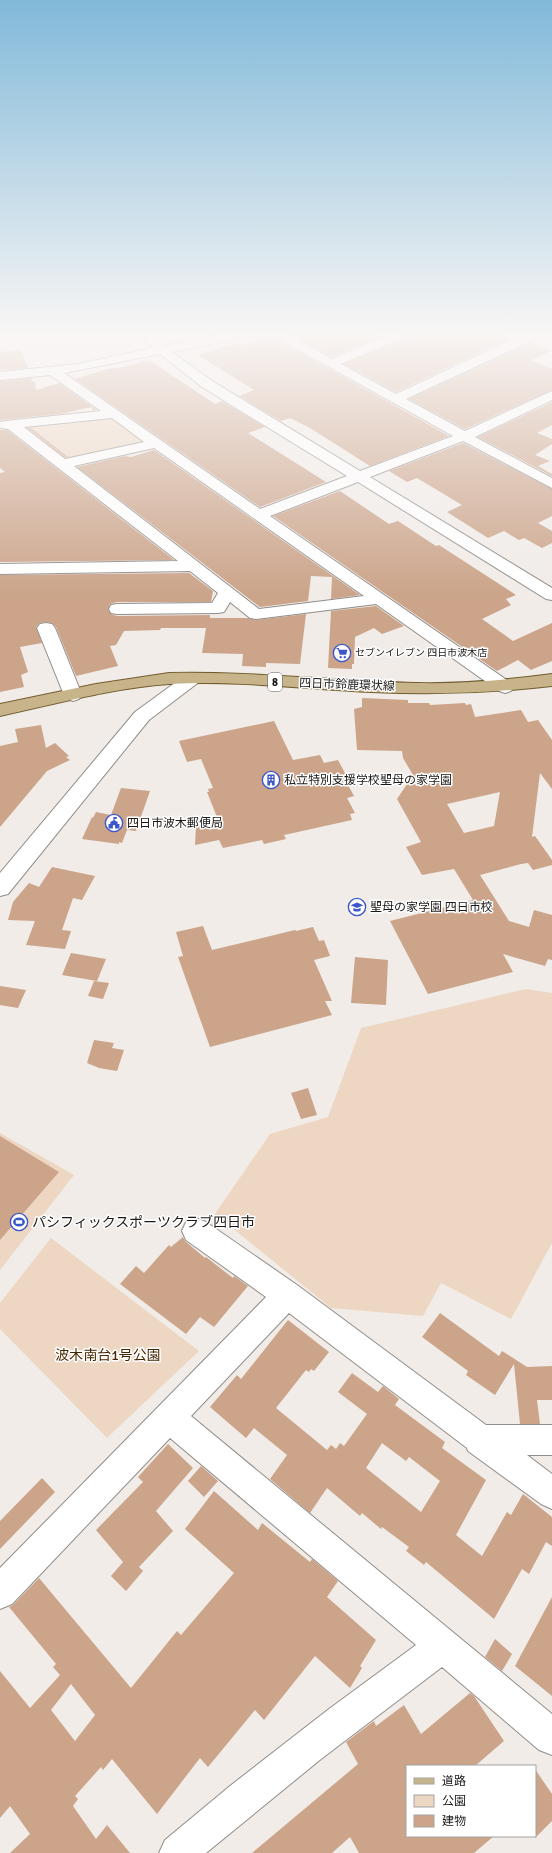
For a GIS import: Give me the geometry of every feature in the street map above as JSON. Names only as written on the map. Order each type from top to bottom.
[{"type":"main road","name":"四日市鈴鹿環状線","points":[[0,710],[149,680],[193,678],[351,685],[470,688],[505,687],[552,680]]},
{"type":"street","points":[[6,425],[41,421]]},
{"type":"street","points":[[126,421],[505,687]]},
{"type":"street","points":[[269,421],[552,595]]},
{"type":"street","points":[[438,421],[552,484]]},
{"type":"street","points":[[259,515],[465,436],[496,421]]},
{"type":"street","points":[[6,425],[64,464],[256,614],[379,599]]},
{"type":"street","points":[[64,464],[157,443]]},
{"type":"street","points":[[2,566],[195,566]]},
{"type":"street","points":[[117,609],[218,608],[227,591]]},
{"type":"street","points":[[46,628],[73,695]]},
{"type":"street","points":[[0,888],[142,716],[193,678]]},
{"type":"street","points":[[196,1231],[287,1295],[479,1440],[552,1493]]},
{"type":"street","points":[[0,1592],[170,1418],[287,1295]]},
{"type":"street","points":[[170,1418],[552,1736]]},
{"type":"street","points":[[479,1440],[552,1440]]},
{"type":"street","points":[[178,1853],[238,1801],[330,1729],[443,1646]]},
{"type":"green space","points":[[73,421],[119,421],[146,440],[143,444],[65,460],[24,428],[27,426]]},
{"type":"green space","points":[[526,989],[552,993],[552,1243],[511,1319],[441,1283],[423,1316],[331,1308],[215,1214],[270,1134],[328,1117],[361,1028]]},
{"type":"green space","name":"パシフィックスポーツクラブ四日市","points":[[0,1133],[74,1175],[0,1270]]},
{"type":"green space","name":"波木南台1号公園","points":[[51,1238],[199,1351],[107,1438],[0,1329],[0,1303]]},
{"type":"building","points":[[136,421],[256,421],[265,427],[248,433],[326,482],[260,507]]},
{"type":"building","points":[[297,421],[423,421],[449,436],[370,466],[310,428]]},
{"type":"building","points":[[451,421],[482,421],[465,429]]},
{"type":"building","points":[[511,421],[552,421],[552,425],[537,433],[552,439],[552,444],[535,455],[550,461],[538,466],[552,474],[552,476],[478,437]]},
{"type":"building","points":[[28,428],[31,428],[68,457],[65,457]]},
{"type":"building","points":[[0,430],[7,430],[174,560],[0,562],[0,473],[5,472],[0,468]]},
{"type":"building","points":[[463,443],[552,489],[552,516],[538,523],[552,531],[552,543],[542,548],[524,538],[519,540],[504,531],[488,538],[447,512],[462,505],[417,478],[407,482],[389,471]]},
{"type":"building","points":[[154,450],[360,595],[331,599],[332,577],[311,576],[308,601],[260,607],[77,467],[125,456],[131,457]]},
{"type":"building","points":[[340,491],[389,524],[398,521],[436,546],[439,545],[516,595],[506,599],[511,605],[482,619],[513,641],[552,623],[552,661],[531,670],[518,660],[497,671],[273,516]]},
{"type":"building","points":[[189,573],[213,591],[211,602],[117,602],[110,604],[108,610],[111,614],[117,616],[210,615],[210,618],[248,618],[256,620],[306,614],[300,664],[266,663],[266,667],[242,666],[243,654],[202,653],[206,628],[161,628],[160,630],[124,631],[116,645],[110,646],[118,666],[76,676],[56,627],[52,623],[46,622],[40,623],[36,627],[42,643],[20,647],[28,672],[21,675],[24,687],[0,692],[0,575]]},
{"type":"building","points":[[376,606],[404,626],[382,634],[374,628],[355,637],[354,664],[352,664],[352,669],[328,668],[331,611]]},
{"type":"building","points":[[362,698],[408,700],[408,703],[429,703],[430,705],[465,703],[466,705],[471,704],[475,717],[521,710],[528,722],[538,720],[552,740],[552,789],[540,773],[532,837],[535,836],[552,860],[552,865],[533,870],[528,863],[480,875],[509,921],[529,927],[534,910],[552,915],[552,960],[548,959],[545,966],[503,954],[513,972],[428,994],[390,921],[473,900],[454,869],[422,875],[406,847],[421,842],[397,799],[413,775],[403,758],[402,751],[357,750],[354,709],[362,707]],"holes":[[[500,792],[494,826],[464,833],[447,804]]]},
{"type":"building","points":[[274,721],[293,760],[320,755],[324,763],[338,760],[346,775],[343,776],[354,796],[347,798],[355,813],[350,814],[352,820],[284,835],[286,839],[264,844],[262,840],[223,848],[219,840],[195,845],[196,826],[209,826],[208,822],[212,821],[211,818],[217,817],[207,792],[209,792],[208,789],[213,788],[201,759],[187,762],[179,741]]},
{"type":"building","points":[[41,725],[46,748],[55,743],[69,756],[66,757],[70,760],[47,771],[0,827],[0,746],[18,742],[15,729]]},
{"type":"building","points":[[121,788],[150,791],[136,831],[127,830],[122,843],[119,842],[119,844],[82,839],[92,817],[93,818],[96,812],[111,815]]},
{"type":"building","points":[[52,867],[95,876],[82,900],[73,898],[62,930],[71,931],[65,949],[26,945],[35,921],[8,920],[13,902],[29,883],[39,887]]},
{"type":"building","points":[[203,926],[212,950],[313,927],[319,941],[324,940],[330,956],[314,960],[332,1001],[325,1001],[332,1015],[210,1047],[178,957],[183,956],[176,932]]},
{"type":"building","points":[[71,953],[106,959],[97,981],[62,975]]},
{"type":"building","points":[[355,957],[388,960],[386,1005],[351,1003]]},
{"type":"building","points":[[94,981],[109,983],[103,999],[88,996]]},
{"type":"building","points":[[0,986],[26,990],[18,1008],[0,1005]]},
{"type":"building","points":[[94,1040],[114,1043],[112,1048],[124,1050],[117,1071],[99,1068],[87,1063]]},
{"type":"building","points":[[308,1088],[317,1115],[301,1119],[291,1093]]},
{"type":"building","name":"パシフィックスポーツクラブ四日市","points":[[0,1136],[59,1172],[0,1240]]},
{"type":"building","points":[[183,1237],[185,1241],[205,1258],[206,1257],[233,1278],[234,1276],[248,1286],[214,1327],[200,1317],[186,1334],[120,1284],[136,1266],[144,1273],[169,1245],[171,1247]]},
{"type":"building","points":[[440,1313],[499,1356],[502,1351],[527,1367],[552,1366],[552,1400],[537,1400],[540,1424],[520,1424],[514,1364],[495,1395],[466,1375],[468,1371],[422,1337]]},
{"type":"building","points":[[288,1320],[329,1352],[314,1371],[311,1369],[309,1372],[306,1370],[276,1408],[327,1450],[331,1445],[336,1449],[340,1443],[344,1446],[367,1414],[338,1392],[352,1373],[378,1392],[383,1386],[399,1399],[395,1405],[445,1442],[442,1448],[486,1480],[456,1535],[482,1556],[507,1512],[511,1515],[523,1494],[552,1517],[552,1546],[546,1542],[529,1574],[522,1569],[494,1619],[426,1562],[424,1565],[406,1551],[409,1547],[382,1527],[381,1529],[362,1513],[360,1516],[327,1488],[310,1513],[270,1479],[287,1455],[254,1428],[246,1438],[210,1407],[237,1375],[241,1379]],"holes":[[[382,1443],[406,1461],[409,1457],[440,1481],[421,1512],[366,1468]]]},
{"type":"building","points":[[168,1444],[193,1468],[156,1511],[173,1531],[139,1567],[143,1571],[126,1591],[111,1576],[123,1562],[96,1530],[143,1482],[138,1477]]},
{"type":"building","points":[[201,1466],[218,1481],[204,1497],[188,1481]]},
{"type":"building","points":[[42,1478],[55,1492],[0,1549],[0,1521]]},
{"type":"building","points":[[214,1491],[258,1530],[262,1523],[310,1562],[312,1559],[338,1581],[327,1597],[376,1640],[360,1666],[362,1668],[350,1688],[315,1656],[264,1720],[255,1710],[208,1767],[200,1758],[157,1814],[112,1759],[103,1770],[101,1767],[75,1796],[78,1799],[73,1806],[96,1839],[107,1825],[130,1853],[10,1853],[30,1834],[10,1806],[0,1818],[0,1671],[30,1708],[60,1675],[53,1667],[56,1664],[9,1607],[13,1605],[39,1578],[131,1688],[177,1631],[181,1635],[234,1573],[185,1529]],"holes":[[[71,1684],[95,1715],[75,1741],[51,1710]]]},
{"type":"building","points":[[552,1597],[552,1696],[515,1666]]},
{"type":"building","points":[[495,1639],[512,1654],[502,1671],[485,1657]]},
{"type":"building","points":[[470,1693],[474,1696],[504,1741],[476,1765],[406,1765],[406,1837],[493,1837],[474,1853],[359,1853],[350,1837],[332,1853],[252,1853],[358,1764],[346,1742],[374,1721],[376,1726],[404,1705],[421,1734]]},
{"type":"building","points":[[536,1770],[552,1794],[552,1821],[536,1837]]},
{"type":"place","name":"セブンイレブン 四日市波木店","points":[[342,653]]},
{"type":"place","name":"私立特別支援学校聖母の家学園","points":[[271,780]]},
{"type":"place","name":"四日市波木郵便局","points":[[114,823]]},
{"type":"place","name":"聖母の家学園 四日市校","points":[[357,907]]},
{"type":"place","name":"パシフィックスポーツクラブ四日市","points":[[19,1222]]}]
